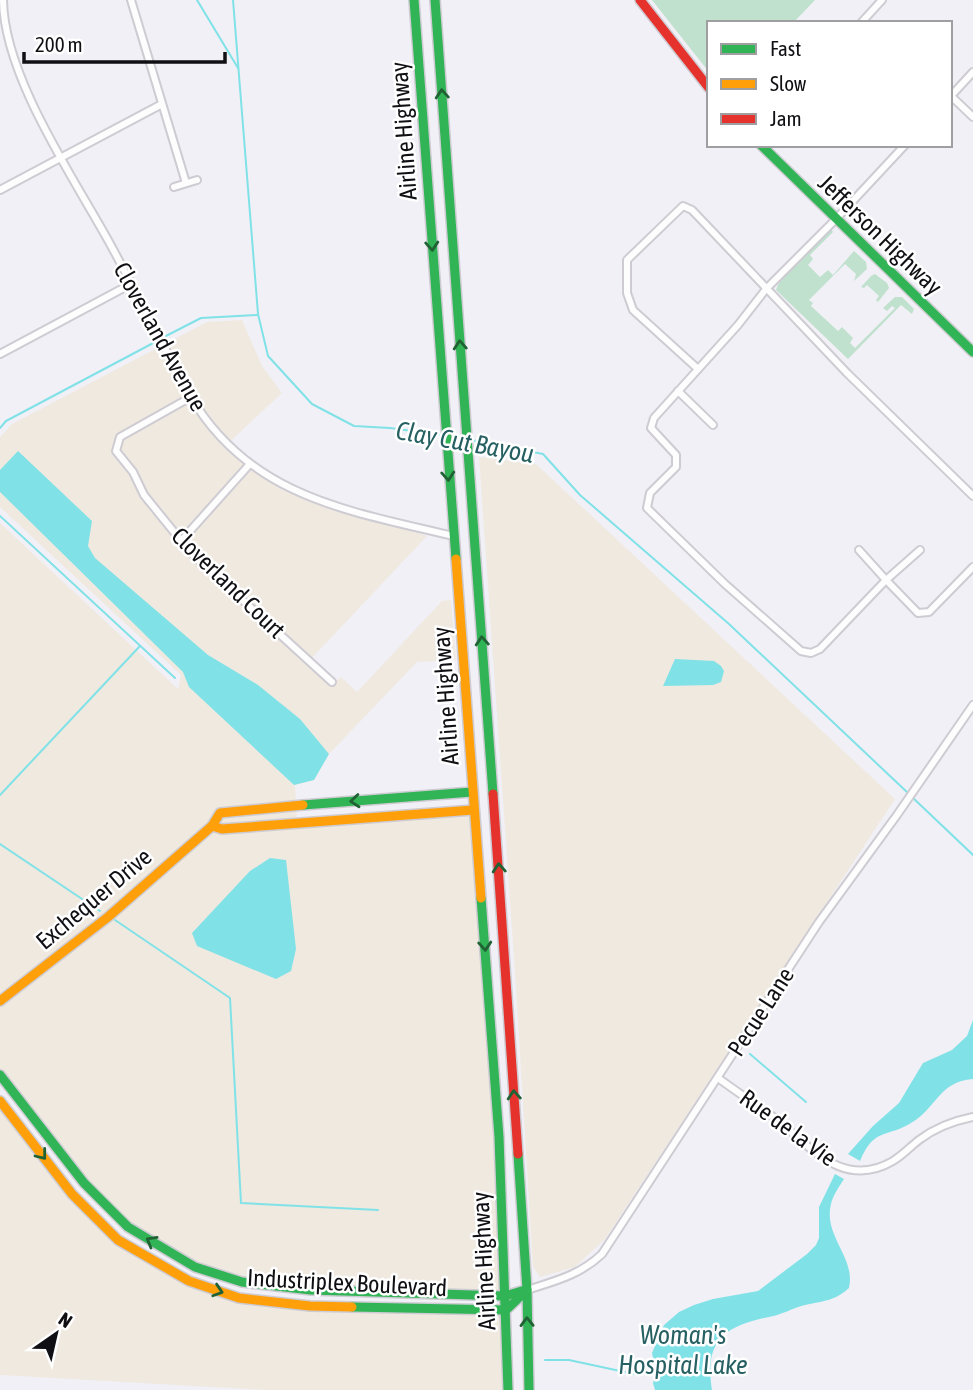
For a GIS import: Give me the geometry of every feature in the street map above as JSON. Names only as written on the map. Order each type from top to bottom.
[{"type":"main road","name":"Airline Highway","points":[[414,0],[499,1137],[499,1198],[508,1390]]},
{"type":"main road","name":"Airline Highway","points":[[435,0],[501,898],[527,1290],[529,1390]]},
{"type":"main road","points":[[640,0],[707,85]]},
{"type":"main road","points":[[423,129],[444,129]]},
{"type":"main road","name":"Jefferson Highway","points":[[763,147],[973,352]]},
{"type":"main road","points":[[434,275],[455,274]]},
{"type":"main road","points":[[453,536],[474,534]]},
{"type":"main road","points":[[245,827],[243,810],[426,795],[493,793]]},
{"type":"main road","points":[[426,795],[426,813]]},
{"type":"main road","points":[[388,815],[389,798]]},
{"type":"main road","points":[[328,803],[329,819]]},
{"type":"main road","points":[[212,827],[222,829],[329,819],[494,809]]},
{"type":"main road","name":"Exchequer Drive","points":[[0,1000],[108,917],[212,827],[220,813],[243,810]]},
{"type":"main road","points":[[481,898],[501,898]]},
{"type":"main road","name":"Industriplex Boulevard","points":[[0,1075],[85,1183],[128,1227],[195,1267],[242,1282],[311,1290],[505,1296],[527,1290]]},
{"type":"main road","name":"Industriplex Boulevard","points":[[0,1101],[72,1194],[118,1240],[189,1281],[239,1298],[310,1306],[506,1310]]},
{"type":"main road","points":[[506,1310],[527,1290]]},
{"type":"street","name":"Cloverland Avenue","points":[[3,0],[4,21],[16,66],[191,397],[221,439],[249,465],[301,494],[366,515],[453,536]]},
{"type":"street","points":[[131,0],[186,183]]},
{"type":"street","points":[[863,21],[882,0]]},
{"type":"street","points":[[952,95],[973,72]]},
{"type":"street","points":[[952,97],[973,117]]},
{"type":"street","points":[[0,190],[162,104]]},
{"type":"street","points":[[903,147],[765,289],[654,418],[651,428],[676,455],[676,467],[650,492],[647,508],[725,584],[800,651],[811,653],[820,649],[920,550]]},
{"type":"street","points":[[174,187],[197,180]]},
{"type":"street","points":[[698,369],[634,310],[627,293],[627,260],[683,206],[692,210],[847,373],[973,496]]},
{"type":"street","points":[[0,354],[131,284]]},
{"type":"street","points":[[678,391],[713,425]]},
{"type":"street","name":"Cloverland Court","points":[[191,397],[120,437],[116,451],[132,472],[144,495],[191,553],[332,682]]},
{"type":"street","points":[[181,541],[249,465]]},
{"type":"street","points":[[859,550],[918,613],[929,612],[973,568]]},
{"type":"street","name":"Pecue Lane","points":[[527,1290],[567,1278],[602,1254],[819,922],[973,705]]},
{"type":"street","name":"Rue de la Vie","points":[[718,1078],[776,1119],[821,1159],[843,1168],[865,1169],[894,1161],[935,1130],[973,1117]]},
{"type":"shaded area","points":[[242,320],[262,366],[282,393],[224,447],[243,464],[282,490],[427,536],[312,658],[336,681],[341,677],[357,692],[442,601],[451,600],[456,660],[417,662],[329,754],[314,780],[295,785],[297,822],[473,810],[505,1296],[242,1282],[195,1267],[138,1233],[84,1183],[0,1075],[0,523],[178,689],[181,675],[0,507],[0,437],[12,424],[207,322]]},
{"type":"shaded area","points":[[479,457],[536,464],[895,799],[605,1239],[575,1267],[540,1277],[533,1267]]},
{"type":"shaded area","points":[[0,1101],[72,1194],[118,1240],[189,1281],[239,1298],[310,1306],[506,1310],[508,1390],[266,1390],[0,1375]]},
{"type":"green space","points":[[652,0],[815,0],[795,21],[707,21],[707,69]]},
{"type":"green space","points":[[831,229],[833,232],[810,255],[813,259],[808,265],[820,277],[828,270],[833,275],[854,251],[866,262],[867,269],[854,281],[856,274],[845,264],[809,300],[813,303],[811,306],[838,331],[842,327],[853,338],[850,343],[855,348],[895,308],[892,306],[887,311],[883,308],[895,297],[902,297],[914,309],[912,314],[901,305],[848,359],[776,290],[792,266]]},
{"type":"green space","points":[[875,274],[887,283],[889,288],[878,302],[876,300],[879,296],[867,285],[861,287]]},
{"type":"water","points":[[18,451],[92,521],[88,546],[95,558],[208,655],[258,685],[300,719],[329,754],[314,780],[294,785],[189,687],[183,672],[0,492],[0,470]]},
{"type":"water","points":[[675,659],[714,661],[724,671],[721,682],[713,685],[663,686]]},
{"type":"water","points":[[270,858],[286,860],[296,949],[291,971],[276,979],[197,946],[192,933],[250,871]]},
{"type":"water","points":[[973,1020],[973,1079],[952,1085],[920,1117],[902,1128],[876,1138],[865,1150],[860,1161],[848,1154],[873,1126],[899,1103],[923,1063],[952,1050],[967,1036]]},
{"type":"water","name":"Woman's Hospital Lake","points":[[835,1174],[844,1179],[831,1204],[831,1226],[848,1266],[849,1288],[834,1298],[740,1325],[729,1331],[721,1338],[711,1359],[712,1390],[655,1390],[653,1383],[656,1372],[652,1353],[664,1325],[679,1312],[694,1305],[758,1291],[807,1254],[819,1238],[819,1207]]},
{"type":"waterway","points":[[197,0],[238,68]]},
{"type":"waterway","name":"Clay Cut Bayou","points":[[233,0],[258,314],[268,356],[312,404],[354,426],[442,435]]},
{"type":"waterway","points":[[162,338],[201,318],[257,315]]},
{"type":"waterway","points":[[0,428],[6,421],[157,341]]},
{"type":"waterway","name":"Clay Cut Bayou","points":[[451,437],[462,439]]},
{"type":"waterway","name":"Clay Cut Bayou","points":[[471,440],[543,454],[580,495],[729,624],[908,793]]},
{"type":"waterway","points":[[0,516],[175,678]]},
{"type":"waterway","points":[[0,795],[140,646]]},
{"type":"waterway","name":"Clay Cut Bayou","points":[[912,797],[973,855]]},
{"type":"waterway","points":[[0,844],[100,911]]},
{"type":"waterway","points":[[115,920],[230,998],[241,1203],[378,1210]]},
{"type":"waterway","points":[[750,1054],[806,1102]]},
{"type":"waterway","points":[[545,1360],[569,1360],[634,1374]]},
{"type":"traffic: fast","points":[[414,0],[456,559]]},
{"type":"traffic: fast","points":[[435,0],[493,794]]},
{"type":"traffic: fast","points":[[763,147],[973,352]]},
{"type":"traffic: fast","points":[[303,805],[472,792]]},
{"type":"traffic: fast","points":[[481,898],[499,1137],[508,1390]]},
{"type":"traffic: fast","points":[[0,1075],[84,1183],[128,1227],[195,1267],[242,1282],[311,1290],[505,1296],[525,1290]]},
{"type":"traffic: fast","points":[[518,1154],[527,1290],[529,1390]]},
{"type":"traffic: fast","points":[[352,1307],[506,1310],[527,1290]]},
{"type":"traffic: slow","points":[[456,559],[481,898]]},
{"type":"traffic: slow","points":[[0,1001],[108,917],[212,826],[220,813],[303,805]]},
{"type":"traffic: slow","points":[[212,826],[222,829],[473,810]]},
{"type":"traffic: slow","points":[[0,1101],[72,1194],[118,1240],[189,1281],[239,1298],[310,1306],[352,1307]]},
{"type":"traffic: jam","points":[[640,0],[707,85]]},
{"type":"traffic: jam","points":[[493,794],[518,1154]]}]
